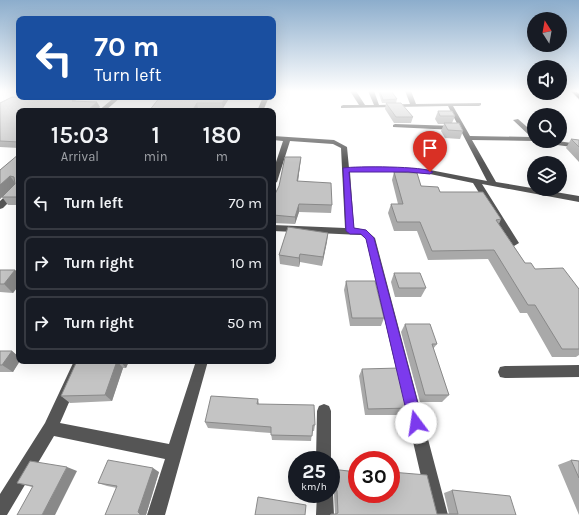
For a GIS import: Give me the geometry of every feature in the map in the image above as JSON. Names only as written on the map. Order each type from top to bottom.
[{"type":"street","points":[[456,115],[493,185]]},
{"type":"street","points":[[516,120],[527,131]]},
{"type":"street","points":[[395,126],[463,128]]},
{"type":"street","points":[[276,138],[334,142],[344,147],[350,231]]},
{"type":"street","points":[[468,138],[527,138]]},
{"type":"street","points":[[276,173],[287,140]]},
{"type":"street","points":[[567,144],[579,146]]},
{"type":"street","points":[[345,170],[408,170],[579,199]]},
{"type":"street","points":[[476,181],[514,243]]},
{"type":"street","points":[[2,202],[16,190]]},
{"type":"street","points":[[276,228],[363,232],[370,238],[439,515]]},
{"type":"street","points":[[0,510],[50,428],[80,364]]},
{"type":"street","points":[[156,515],[201,364]]},
{"type":"street","points":[[505,372],[579,371]]},
{"type":"street","points":[[324,411],[324,451]]},
{"type":"street","points":[[50,428],[174,453]]},
{"type":"street","points":[[325,503],[326,515]]},
{"type":"building","points":[[0,115],[16,115],[16,142],[0,141]]},
{"type":"building","points":[[395,115],[411,115],[413,117],[396,117]]},
{"type":"building","points":[[440,115],[455,116],[440,116]]},
{"type":"building","points":[[444,123],[459,123],[463,131],[448,130]]},
{"type":"building","points":[[571,139],[579,140],[579,147]]},
{"type":"building","points":[[16,157],[16,197],[2,197],[15,184],[14,177],[10,176],[0,185],[0,170]]},
{"type":"building","points":[[285,157],[301,157],[297,181],[331,183],[332,205],[299,204],[295,217],[276,215],[276,192],[279,186]]},
{"type":"building","points":[[394,172],[417,173],[421,186],[438,187],[440,192],[483,192],[501,219],[496,220],[525,263],[531,263],[535,269],[563,268],[579,289],[579,349],[562,349],[535,305],[528,305],[494,250],[432,251],[420,222],[397,222],[391,204],[403,204]]},
{"type":"building","points":[[288,227],[328,233],[323,257],[300,254],[299,258],[279,255]]},
{"type":"building","points":[[0,270],[15,270],[4,284],[0,284]]},
{"type":"building","points":[[394,273],[420,273],[426,288],[399,288]]},
{"type":"building","points":[[346,281],[375,281],[384,318],[352,318]]},
{"type":"building","points":[[405,324],[430,324],[437,344],[432,344],[449,395],[425,395]]},
{"type":"building","points":[[0,351],[12,351],[2,365],[0,365]]},
{"type":"building","points":[[76,364],[116,364],[105,395],[61,396]]},
{"type":"building","points":[[400,368],[410,408],[368,409],[362,369]]},
{"type":"building","points":[[211,396],[258,399],[257,404],[314,405],[315,425],[313,425],[312,436],[271,435],[271,427],[205,422]]},
{"type":"building","points":[[108,460],[153,468],[138,512],[140,515],[105,515],[117,486],[98,483]]},
{"type":"building","points":[[571,460],[579,461],[579,478]]},
{"type":"building","points":[[30,461],[67,467],[42,515],[17,515],[33,486],[17,483]]},
{"type":"building","points":[[340,470],[348,471],[348,503],[400,503],[400,473],[427,475],[437,514],[458,514],[452,490],[510,496],[516,515],[331,515],[338,513],[338,503],[340,503]]},
{"type":"building","points":[[258,497],[306,505],[305,515],[255,515]]},
{"type":"route","points":[[416,423],[370,238],[363,232],[350,231],[345,170],[408,170],[430,172]]}]
